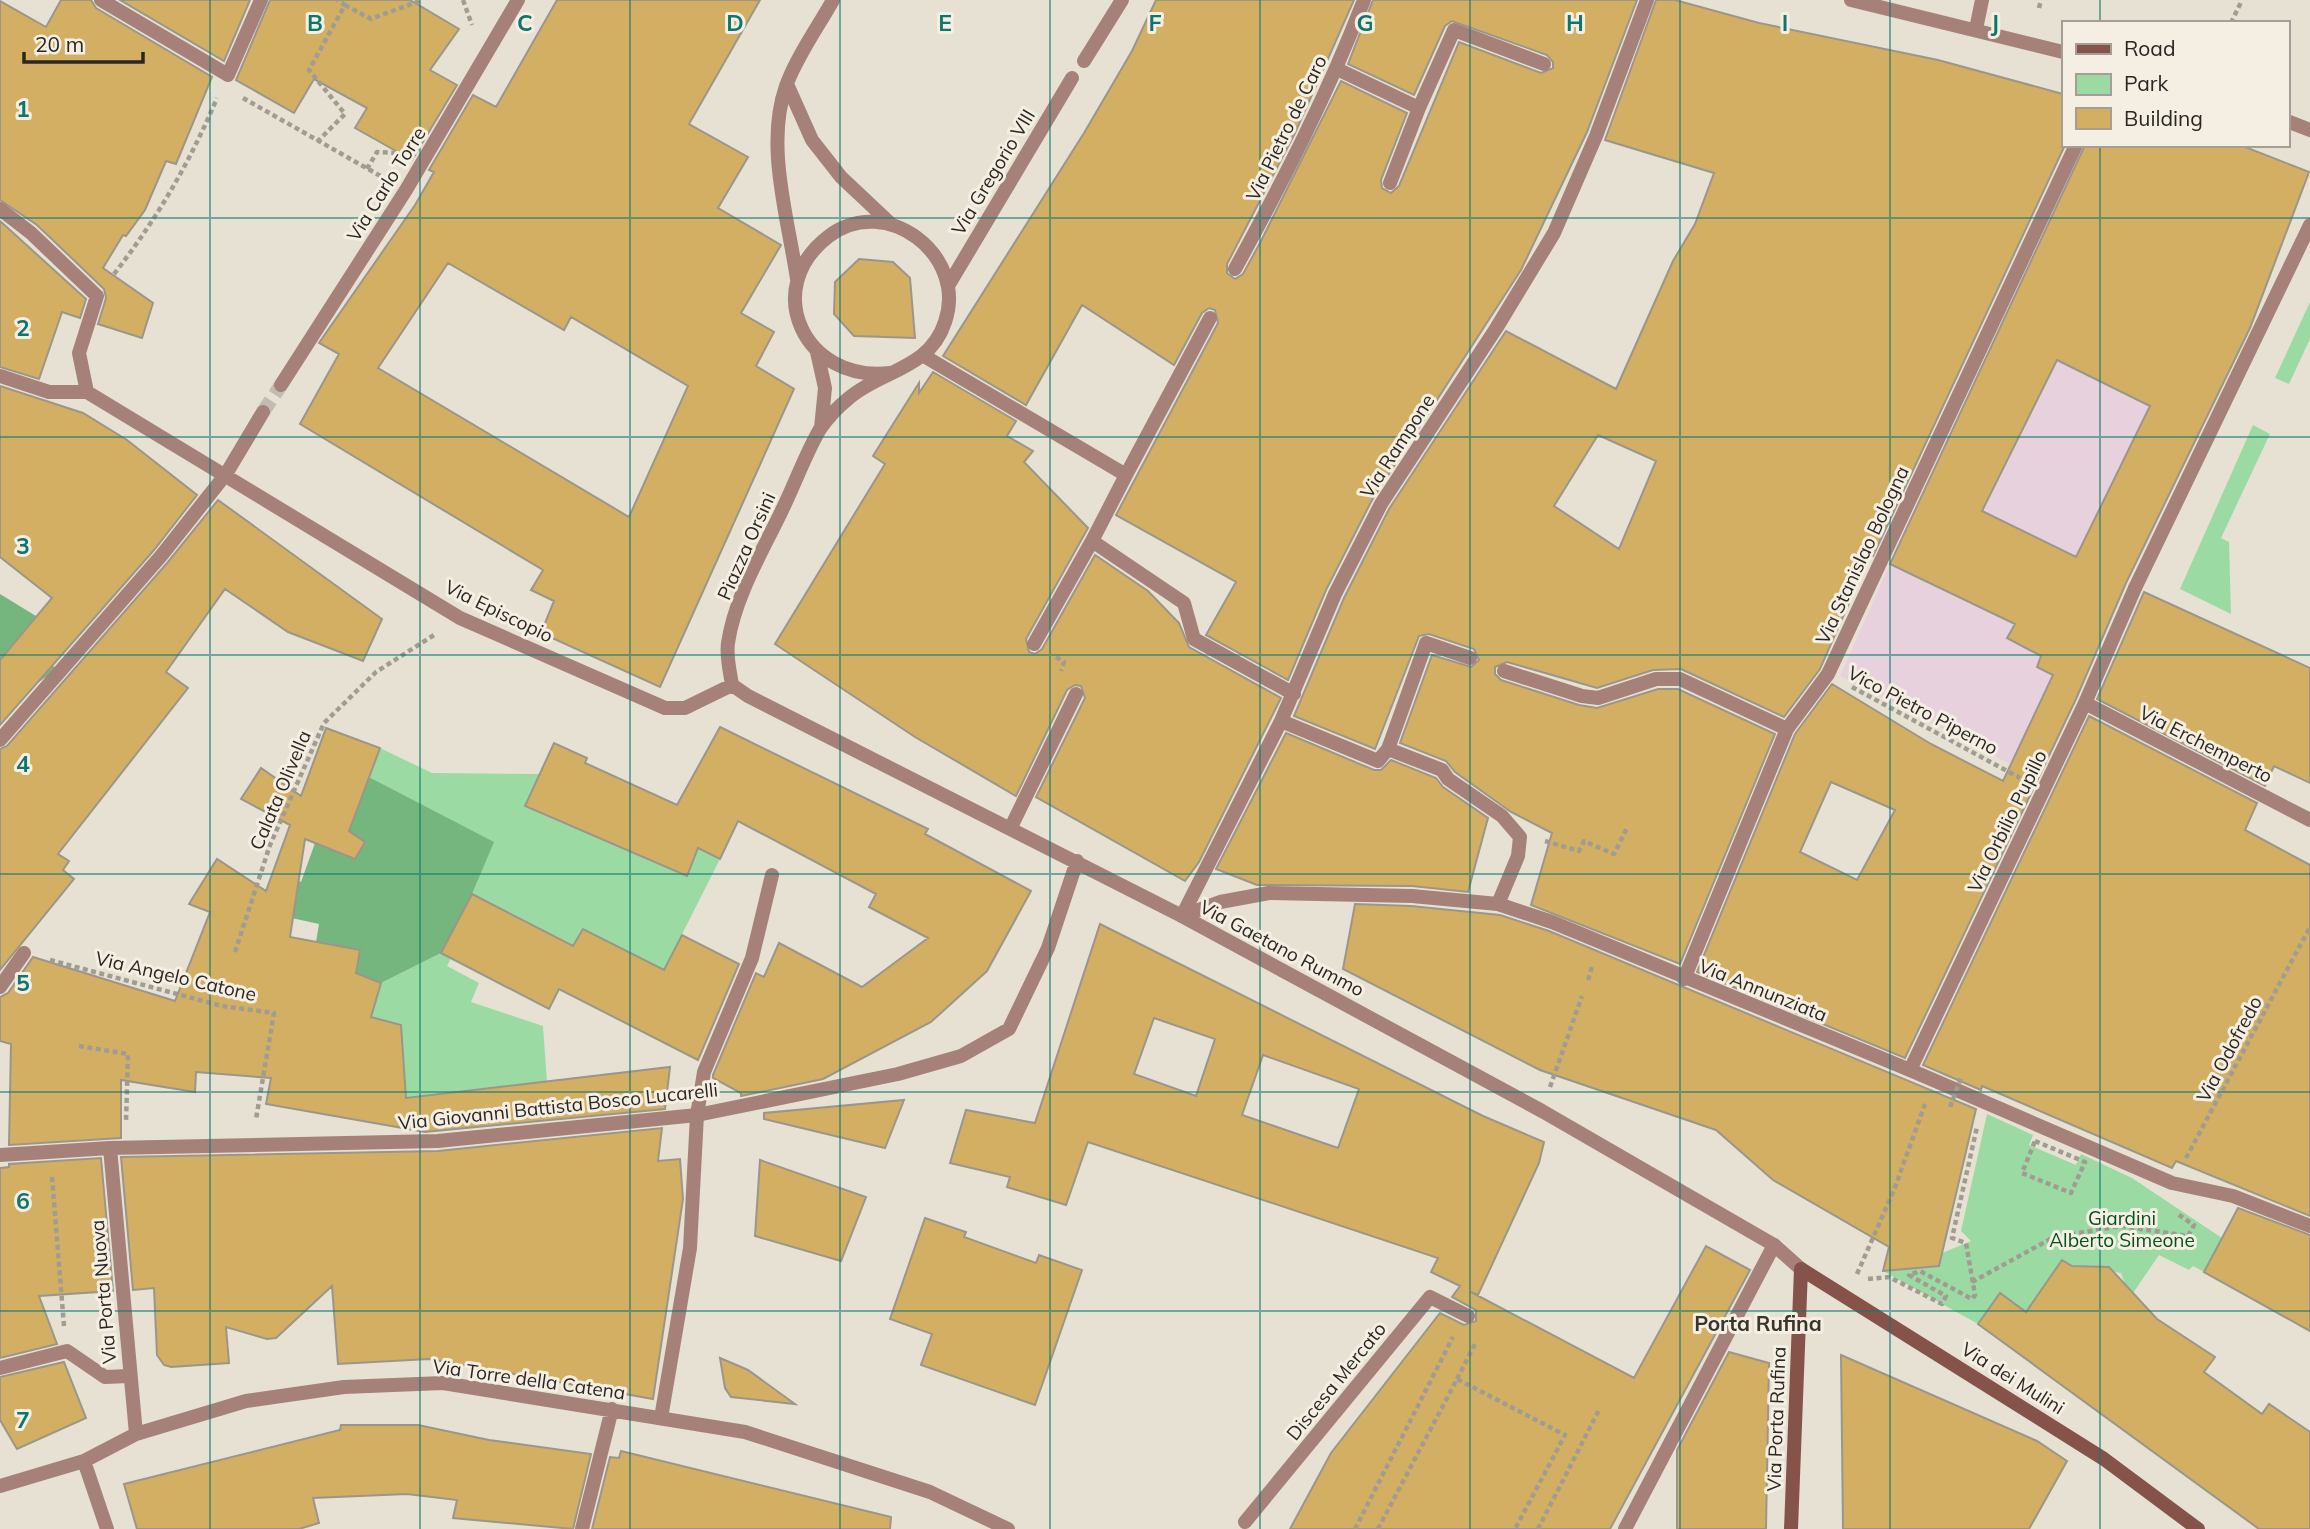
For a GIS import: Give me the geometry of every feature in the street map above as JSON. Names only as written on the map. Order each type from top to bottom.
[{"type":"street","points":[[101,0],[225,80],[261,0]]},
{"type":"street","name":"Via Carlo Torre","points":[[281,386],[406,190],[518,0]]},
{"type":"street","name":"Piazza Orsini","points":[[798,280],[780,172],[778,118],[787,84],[833,0]]},
{"type":"street","points":[[1084,61],[1122,0]]},
{"type":"street","name":"Via Pietro de Caro","points":[[1235,269],[1293,163],[1337,69],[1364,0]]},
{"type":"street","name":"Via Rampone","points":[[1182,916],[1281,721],[1335,594],[1381,503],[1497,327],[1554,233],[1595,136],[1647,0]]},
{"type":"street","points":[[1851,0],[2062,52]]},
{"type":"street","points":[[1976,29],[1982,0]]},
{"type":"street","points":[[1390,183],[1419,108],[1454,30],[1544,64]]},
{"type":"street","points":[[1337,69],[1419,108]]},
{"type":"street","name":"Via Gregorio VIII","points":[[948,286],[1072,78]]},
{"type":"street","name":"Piazza Orsini","points":[[787,84],[812,140],[841,177],[892,225]]},
{"type":"street","points":[[2289,122],[2310,130]]},
{"type":"street","name":"Via Stanislao Bologna","points":[[1684,979],[1787,729],[1828,674],[2075,147]]},
{"type":"street","points":[[0,209],[32,233],[97,296],[79,353],[87,392],[49,392],[0,376]]},
{"type":"street","name":"Piazza Orsini","points":[[732,685],[728,643],[741,598],[821,428],[849,397],[924,356],[936,342],[945,322],[949,304],[948,286],[933,252],[909,231],[874,222],[851,225],[831,234],[805,262],[798,280],[795,300],[798,320],[817,352],[825,388],[821,428]]},
{"type":"street","name":"Via Orbilio Pupillo","points":[[1910,1070],[2085,703],[2135,588],[2310,226]]},
{"type":"street","points":[[1034,644],[1092,541],[1210,318]]},
{"type":"street","name":"Piazza Orsini","points":[[817,352],[849,372],[872,375],[890,373]]},
{"type":"street","points":[[924,356],[1126,475]]},
{"type":"street","name":"Via Episcopio","points":[[87,392],[460,618],[666,708],[685,708],[732,685]]},
{"type":"street","points":[[0,740],[118,607],[226,474],[263,412]]},
{"type":"street","points":[[1092,541],[1184,603],[1194,639],[1294,694]]},
{"type":"street","points":[[1281,721],[1378,761],[1388,748],[1426,643],[1470,658]]},
{"type":"street","points":[[1504,671],[1582,696],[1598,698],[1656,679],[1680,679],[1787,729]]},
{"type":"street","name":"Via Gaetano Rummo","points":[[732,685],[748,696],[1182,916],[1542,1111],[1774,1245],[1801,1269]]},
{"type":"street","points":[[1011,827],[1076,694]]},
{"type":"street","name":"Via Erchemperto","points":[[2085,703],[2310,820]]},
{"type":"street","points":[[1388,748],[1442,770],[1448,779],[1502,816],[1520,837],[1518,856],[1498,905]]},
{"type":"street","name":"Via Giovanni Battista Bosco Lucarelli","points":[[0,1155],[118,1147],[438,1141],[696,1115],[911,1070],[961,1056],[1009,1029],[1048,948],[1077,861]]},
{"type":"street","points":[[662,1418],[690,1248],[696,1115],[704,1072],[752,957],[772,875]]},
{"type":"street","name":"Via Annunziata","points":[[1182,916],[1220,902],[1269,893],[1412,896],[1498,905],[1552,922],[1684,979],[1910,1070],[2172,1183],[2233,1196],[2310,1226]]},
{"type":"street","points":[[0,987],[24,953]]},
{"type":"street","name":"Via Porta Nuova","points":[[118,1147],[129,1376],[136,1434]]},
{"type":"street","points":[[1625,1529],[1774,1245]]},
{"type":"street","name":"Via Porta Rufina","points":[[1791,1529],[1801,1269]]},
{"type":"street","name":"Via dei Mulini","points":[[1801,1269],[2104,1459],[2198,1529]]},
{"type":"street","name":"Discesa Mercato","points":[[1245,1522],[1430,1297],[1466,1315]]},
{"type":"street","points":[[0,1367],[66,1351],[105,1377],[129,1376]]},
{"type":"street","name":"Via Torre della Catena","points":[[0,1486],[84,1461],[136,1434],[246,1401],[344,1387],[443,1383],[612,1409],[759,1436],[930,1492],[1008,1529]]},
{"type":"street","points":[[582,1529],[612,1409]]},
{"type":"street","points":[[84,1461],[107,1529]]},
{"type":"path","points":[[337,0],[370,19],[422,0]]},
{"type":"path","points":[[2039,8],[2041,0]]},
{"type":"path","points":[[2232,21],[2242,0]]},
{"type":"path","points":[[317,142],[345,114],[309,70],[345,5]]},
{"type":"path","points":[[97,296],[159,212],[193,154],[225,80],[317,142],[406,190]]},
{"type":"path","name":"Calata Olivella","points":[[234,952],[270,845],[324,723],[376,672],[460,618]]},
{"type":"path","points":[[1034,644],[1064,662],[1056,685],[1076,694]]},
{"type":"path","name":"Vico Pietro Piperno","points":[[1828,674],[2042,790]]},
{"type":"path","points":[[1520,837],[1579,851],[1584,841],[1614,854],[1628,826]]},
{"type":"path","name":"Via Odofredo","points":[[2172,1183],[2310,927]]},
{"type":"path","name":"Via Angelo Catone","points":[[24,953],[222,1006],[274,1013],[251,1144]]},
{"type":"path","points":[[1542,1111],[1582,996]]},
{"type":"path","points":[[79,1046],[128,1054],[118,1147]]},
{"type":"path","points":[[1950,1107],[1961,1078]]},
{"type":"path","points":[[1935,1083],[1916,1123],[1894,1190],[1854,1281],[1889,1277],[1942,1304],[1946,1297],[1909,1275],[1920,1271],[1972,1299],[1975,1296],[1966,1243],[1952,1238],[1982,1102]]},
{"type":"path","points":[[2035,1142],[2085,1162],[2071,1194],[2022,1173],[2035,1142]]},
{"type":"path","points":[[50,1152],[66,1351]]},
{"type":"path","points":[[1972,1282],[2054,1237],[2121,1226],[2188,1236],[2194,1225]]},
{"type":"path","points":[[1355,1529],[1466,1315]]},
{"type":"path","points":[[1378,1529],[1475,1344]]},
{"type":"path","points":[[1457,1379],[1565,1435],[1516,1529]]},
{"type":"path","points":[[1538,1529],[1600,1408]]},
{"type":"shaded area","points":[[2051,232],[2250,327],[2031,775],[1840,676],[1890,564]]},
{"type":"green space","points":[[2310,302],[2310,339],[2289,384],[2275,378]]},
{"type":"green space","points":[[2253,425],[2270,434],[2221,538],[2229,542],[2231,614],[2180,589]]},
{"type":"green space","points":[[0,594],[36,616],[19,638],[57,669],[21,695],[0,677]]},
{"type":"green space","points":[[380,748],[432,773],[540,774],[525,807],[569,826],[584,796],[720,859],[664,970],[583,929],[573,946],[472,894],[493,842],[369,777]]},
{"type":"green space","points":[[369,777],[494,842],[472,894],[441,953],[381,983],[356,973],[359,950],[316,942],[319,924],[260,911],[273,872],[301,882],[315,843],[340,853]]},
{"type":"green space","points":[[441,953],[451,958],[447,966],[479,983],[471,1002],[543,1026],[547,1082],[406,1098],[401,1025],[371,1017],[381,983]]},
{"type":"green space","name":"Giardini Alberto Simeone","points":[[1987,1114],[2033,1135],[2029,1145],[2076,1165],[2081,1154],[2132,1178],[2222,1238],[2204,1272],[2193,1266],[2189,1270],[2159,1255],[2133,1293],[2125,1284],[2121,1273],[2072,1266],[2062,1260],[2026,1312],[2000,1294],[1978,1324],[1883,1271],[1939,1266],[1942,1253],[1971,1241],[1961,1231]]},
{"type":"building","points":[[61,0],[91,0],[96,8],[212,77],[176,164],[166,161],[145,210],[126,236],[123,235],[103,268],[153,303],[142,338],[98,324],[106,298],[104,289],[37,225],[0,200],[0,1],[46,27]]},
{"type":"building","points":[[120,0],[250,0],[224,61]]},
{"type":"building","points":[[270,0],[410,0],[459,29],[430,70],[457,85],[412,160],[355,128],[367,108],[314,79],[294,113],[236,80]]},
{"type":"building","points":[[557,0],[760,0],[689,124],[748,157],[718,208],[781,245],[741,313],[774,332],[756,366],[794,389],[660,687],[541,633],[554,601],[531,590],[543,570],[300,424],[339,354],[319,343],[415,205],[434,172],[429,170],[473,95],[496,107]],"holes":[[[448,263],[564,330],[571,317],[688,386],[629,517],[378,368]]]},
{"type":"building","points":[[1156,0],[1354,0],[1295,133],[1227,264],[1227,273],[1235,279],[1243,274],[1261,241],[1341,81],[1407,113],[1381,180],[1382,188],[1391,193],[1399,186],[1459,42],[1541,73],[1553,68],[1553,62],[1547,55],[1452,21],[1445,26],[1414,95],[1348,64],[1373,0],[1637,0],[1587,132],[1521,270],[1372,500],[1326,590],[1288,680],[1206,635],[1236,582],[1116,515],[1218,323],[1215,310],[1209,308],[1202,313],[1174,365],[1082,305],[1026,405],[943,356],[1084,133],[1132,51]]},
{"type":"building","points":[[1656,0],[1675,0],[1759,23],[1938,60],[2062,94],[2064,147],[1873,556],[1870,555],[1820,669],[1784,717],[1681,669],[1653,670],[1597,688],[1507,662],[1495,667],[1495,674],[1501,680],[1579,705],[1597,708],[1658,689],[1678,689],[1775,734],[1680,964],[1531,905],[1552,833],[1511,812],[1455,772],[1446,761],[1400,743],[1432,655],[1471,667],[1479,660],[1474,649],[1429,634],[1419,636],[1375,749],[1294,716],[1344,598],[1389,509],[1506,331],[1616,389],[1673,261],[1695,224],[1714,173],[1605,140]],"holes":[[[1598,435],[1656,461],[1619,549],[1554,506]]]},
{"type":"building","points":[[2084,147],[2245,147],[2309,172],[2250,328],[2126,583],[2076,699],[1905,1058],[1697,972],[1795,734],[1832,684],[1931,744],[2003,781],[2053,675],[2037,667],[2041,656],[2007,638],[2015,624],[1890,564]],"holes":[[[2057,360],[2150,406],[2076,557],[1982,511]],[[1831,782],[1895,810],[1857,880],[1800,852]]]},
{"type":"building","points":[[0,221],[86,299],[80,318],[62,312],[39,379],[0,367]]},
{"type":"building","points":[[859,259],[893,262],[910,278],[915,338],[854,336],[834,314],[835,282]]},
{"type":"building","points":[[933,372],[1016,421],[1007,436],[1033,451],[1024,462],[1088,528],[1026,639],[1029,652],[1035,654],[1042,649],[1095,555],[1148,591],[1179,623],[1189,647],[1281,698],[1199,862],[1185,881],[1036,797],[1085,698],[1081,686],[1075,685],[1067,690],[1016,796],[915,737],[775,644],[885,464],[873,456],[919,383],[919,393]]},
{"type":"building","points":[[0,386],[83,413],[127,440],[197,495],[154,550],[0,725],[0,660],[52,598],[0,557]]},
{"type":"building","points":[[218,500],[382,619],[363,661],[288,632],[225,589],[166,672],[188,688],[58,854],[69,861],[63,870],[74,879],[0,970],[0,749],[7,746],[168,562]]},
{"type":"building","points":[[2144,592],[2310,668],[2310,783],[2274,766],[2265,786],[2097,699]]},
{"type":"building","points":[[2089,716],[2257,803],[2245,830],[2310,865],[2310,1216],[2176,1161],[2172,1168],[1982,1086],[1981,1090],[1923,1065]]},
{"type":"building","points":[[720,727],[928,829],[925,834],[1031,891],[987,971],[931,1022],[823,1079],[741,1096],[741,1093],[713,1078],[713,1075],[756,973],[764,977],[779,943],[862,987],[928,938],[869,907],[876,894],[738,821],[720,859],[698,848],[687,876],[525,806],[554,743],[587,758],[585,763],[677,805]]},
{"type":"building","points":[[326,728],[380,748],[349,831],[365,842],[355,859],[305,839],[290,937],[360,950],[356,973],[381,983],[371,1017],[401,1025],[406,1098],[670,1067],[665,1109],[425,1132],[266,1104],[271,1078],[196,1072],[195,1092],[121,1080],[121,1138],[9,1145],[11,1044],[0,1041],[0,997],[8,993],[33,957],[175,1001],[210,912],[189,904],[217,859],[266,891],[290,825],[241,799],[261,768],[301,796]]},
{"type":"building","points":[[1286,733],[1374,770],[1381,770],[1391,760],[1436,778],[1443,787],[1488,818],[1468,892],[1412,886],[1257,885],[1216,869]]},
{"type":"building","points":[[472,894],[573,946],[583,929],[664,970],[682,935],[739,964],[698,1060],[559,989],[549,1009],[441,953]]},
{"type":"building","points":[[1355,904],[1411,906],[1500,915],[1549,931],[1976,1109],[1939,1266],[1883,1271],[1889,1247],[1773,1180],[1716,1130],[1540,1070],[1343,969]]},
{"type":"building","points":[[1100,924],[1483,1116],[1544,1142],[1539,1163],[1478,1295],[1471,1292],[1634,1378],[1706,1246],[1750,1270],[1610,1529],[1290,1529],[1331,1453],[1440,1313],[1464,1325],[1476,1321],[1476,1310],[1452,1297],[1460,1286],[1431,1272],[1438,1258],[1088,1142],[1066,1205],[1007,1187],[1010,1177],[950,1163],[966,1110],[1035,1123]],"holes":[[[1154,1018],[1215,1039],[1196,1096],[1134,1074]],[[1263,1055],[1359,1089],[1338,1148],[1242,1115]]]},
{"type":"building","points":[[904,1100],[885,1148],[764,1119],[764,1113]]},
{"type":"building","points":[[662,1128],[658,1161],[680,1159],[683,1199],[653,1399],[429,1359],[338,1364],[332,1286],[276,1338],[267,1339],[226,1327],[229,1363],[171,1367],[164,1365],[157,1355],[154,1288],[133,1290],[121,1157],[438,1151]]},
{"type":"building","points":[[101,1158],[113,1291],[39,1296],[57,1344],[0,1358],[0,1168],[9,1167],[9,1164]]},
{"type":"building","points":[[760,1160],[866,1197],[841,1261],[755,1236]]},
{"type":"building","points":[[2238,1208],[2310,1235],[2310,1331],[2204,1272]]},
{"type":"building","points":[[925,1218],[966,1232],[964,1237],[1036,1263],[1039,1255],[1082,1270],[1035,1405],[921,1365],[932,1334],[890,1319]]},
{"type":"building","points":[[2062,1260],[2072,1266],[2109,1267],[2157,1319],[2215,1357],[2204,1372],[2262,1414],[2269,1404],[2310,1432],[2310,1529],[2259,1529],[1978,1324],[2000,1293],[2026,1312]]},
{"type":"building","points":[[1729,1352],[1769,1363],[1766,1529],[1677,1529],[1677,1450]]},
{"type":"building","points":[[1841,1355],[2037,1441],[2067,1461],[2029,1529],[1843,1529]]},
{"type":"building","points":[[720,1358],[748,1370],[795,1404],[731,1397],[725,1388]]},
{"type":"building","points":[[64,1362],[86,1418],[17,1449],[0,1420],[0,1377]]},
{"type":"building","points":[[341,1425],[418,1425],[489,1440],[591,1454],[573,1529],[453,1518],[457,1500],[407,1494],[313,1498],[319,1523],[299,1529],[137,1529],[124,1484],[340,1430]]},
{"type":"building","points":[[621,1451],[891,1517],[890,1529],[592,1529],[610,1457],[619,1458]]},
{"type":"tunnel","points":[[263,412],[281,385]]},
{"type":"district","name":"Porta Rufina","points":[[1758,1323]]}]
